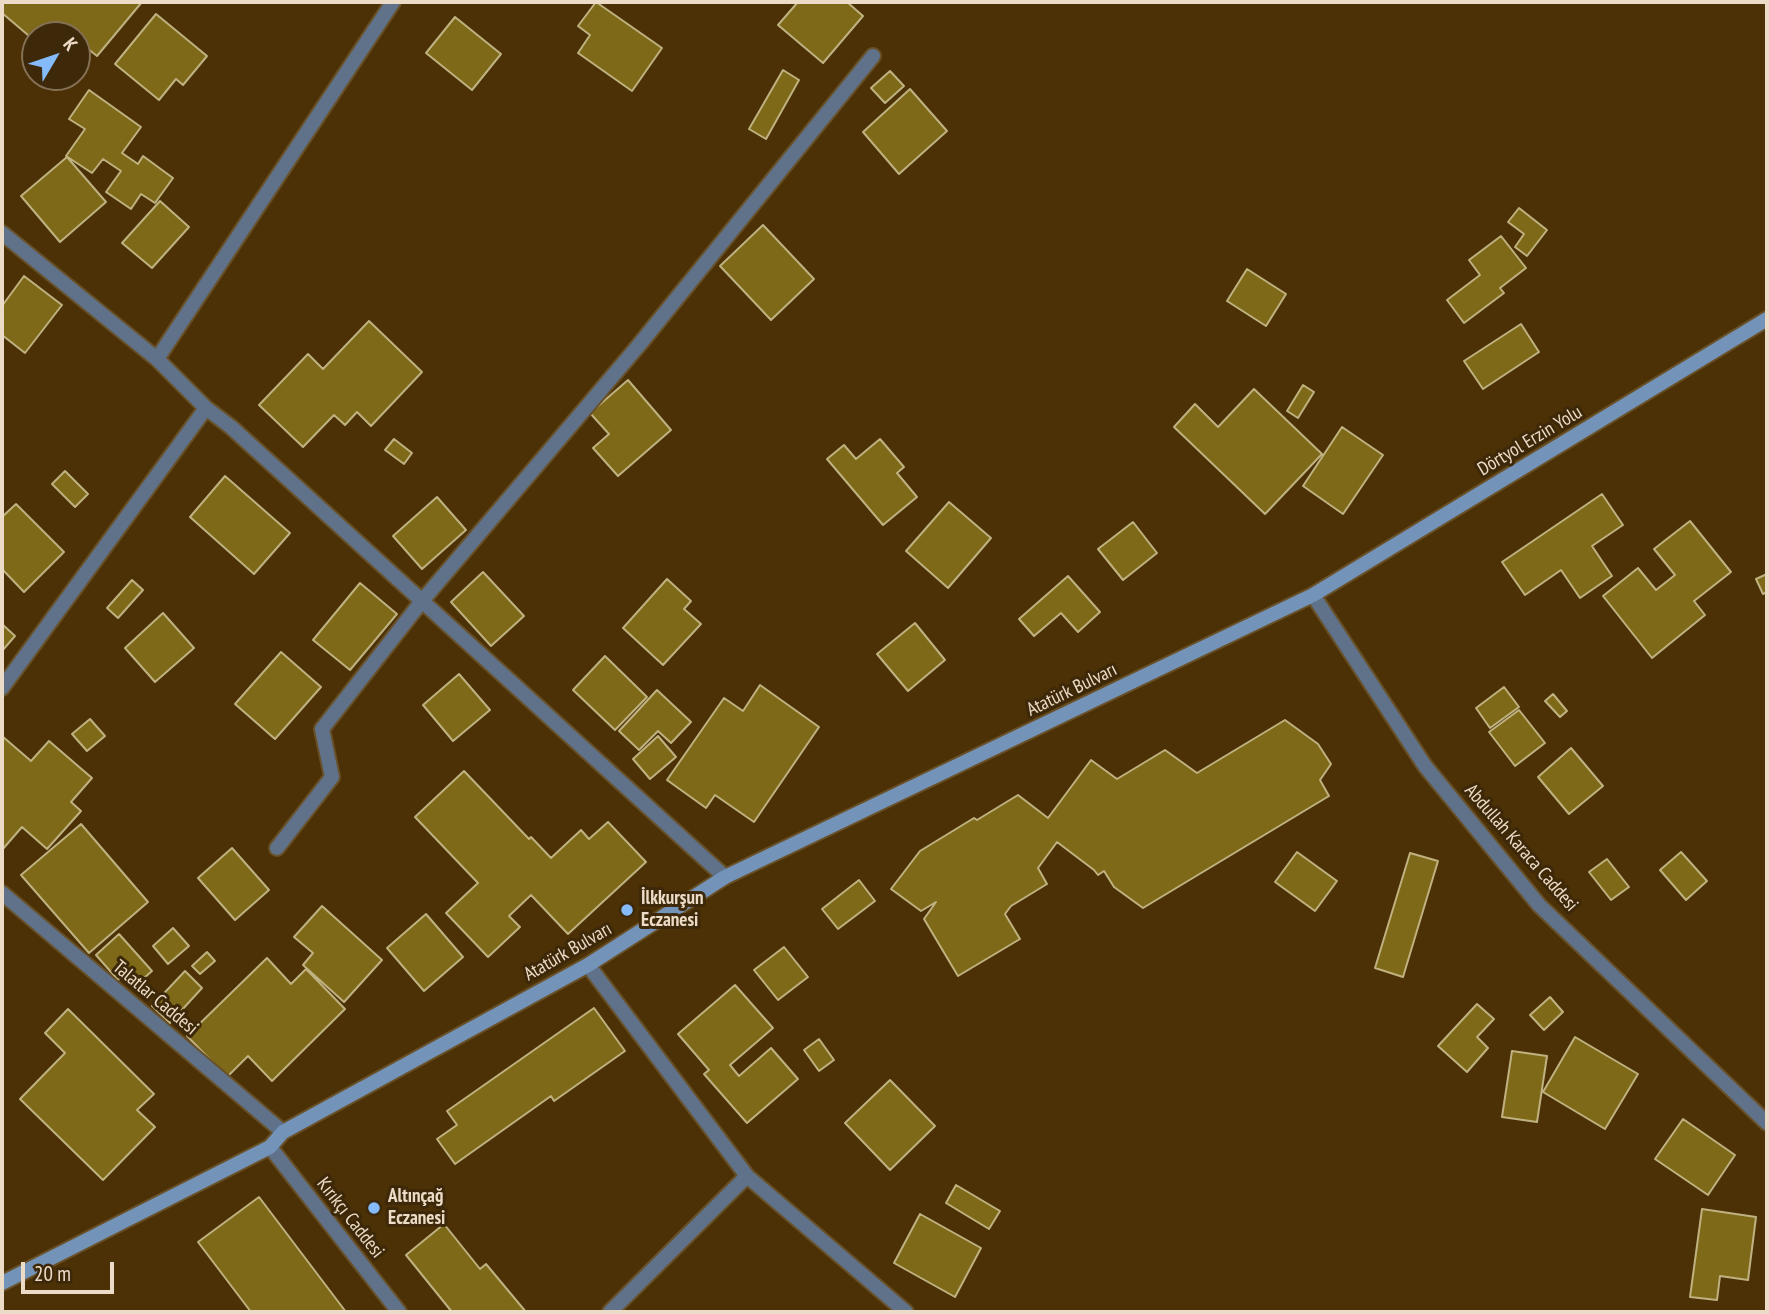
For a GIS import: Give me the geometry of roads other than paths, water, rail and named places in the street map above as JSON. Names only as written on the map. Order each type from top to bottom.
[{"type":"main road","name":"Dörtyol Erzin Yolu","points":[[1313,596],[1767,318]]},
{"type":"main road","name":"Atatürk Bulvarı","points":[[2,1283],[270,1147],[283,1132],[588,965],[725,877],[1313,596]]},
{"type":"street","points":[[157,359],[393,2]]},
{"type":"street","points":[[277,848],[332,777],[322,729],[422,601],[639,345],[873,56]]},
{"type":"street","points":[[2,233],[157,359],[206,408],[231,427],[725,877]]},
{"type":"street","points":[[2,688],[206,408]]},
{"type":"street","name":"Abdullah Karaca Caddesi","points":[[1313,596],[1425,766],[1539,905],[1767,1124]]},
{"type":"street","name":"Talatlar Caddesi","points":[[2,894],[283,1132]]},
{"type":"street","points":[[588,965],[747,1176],[906,1312]]},
{"type":"street","name":"Kırıkçı Caddesi","points":[[270,1147],[399,1312]]},
{"type":"street","points":[[610,1312],[747,1176]]},
{"type":"place","name":"İlkkurşun Eczanesi","points":[[627,910]]},
{"type":"place","name":"Altınçağ Eczanesi","points":[[374,1208]]}]
